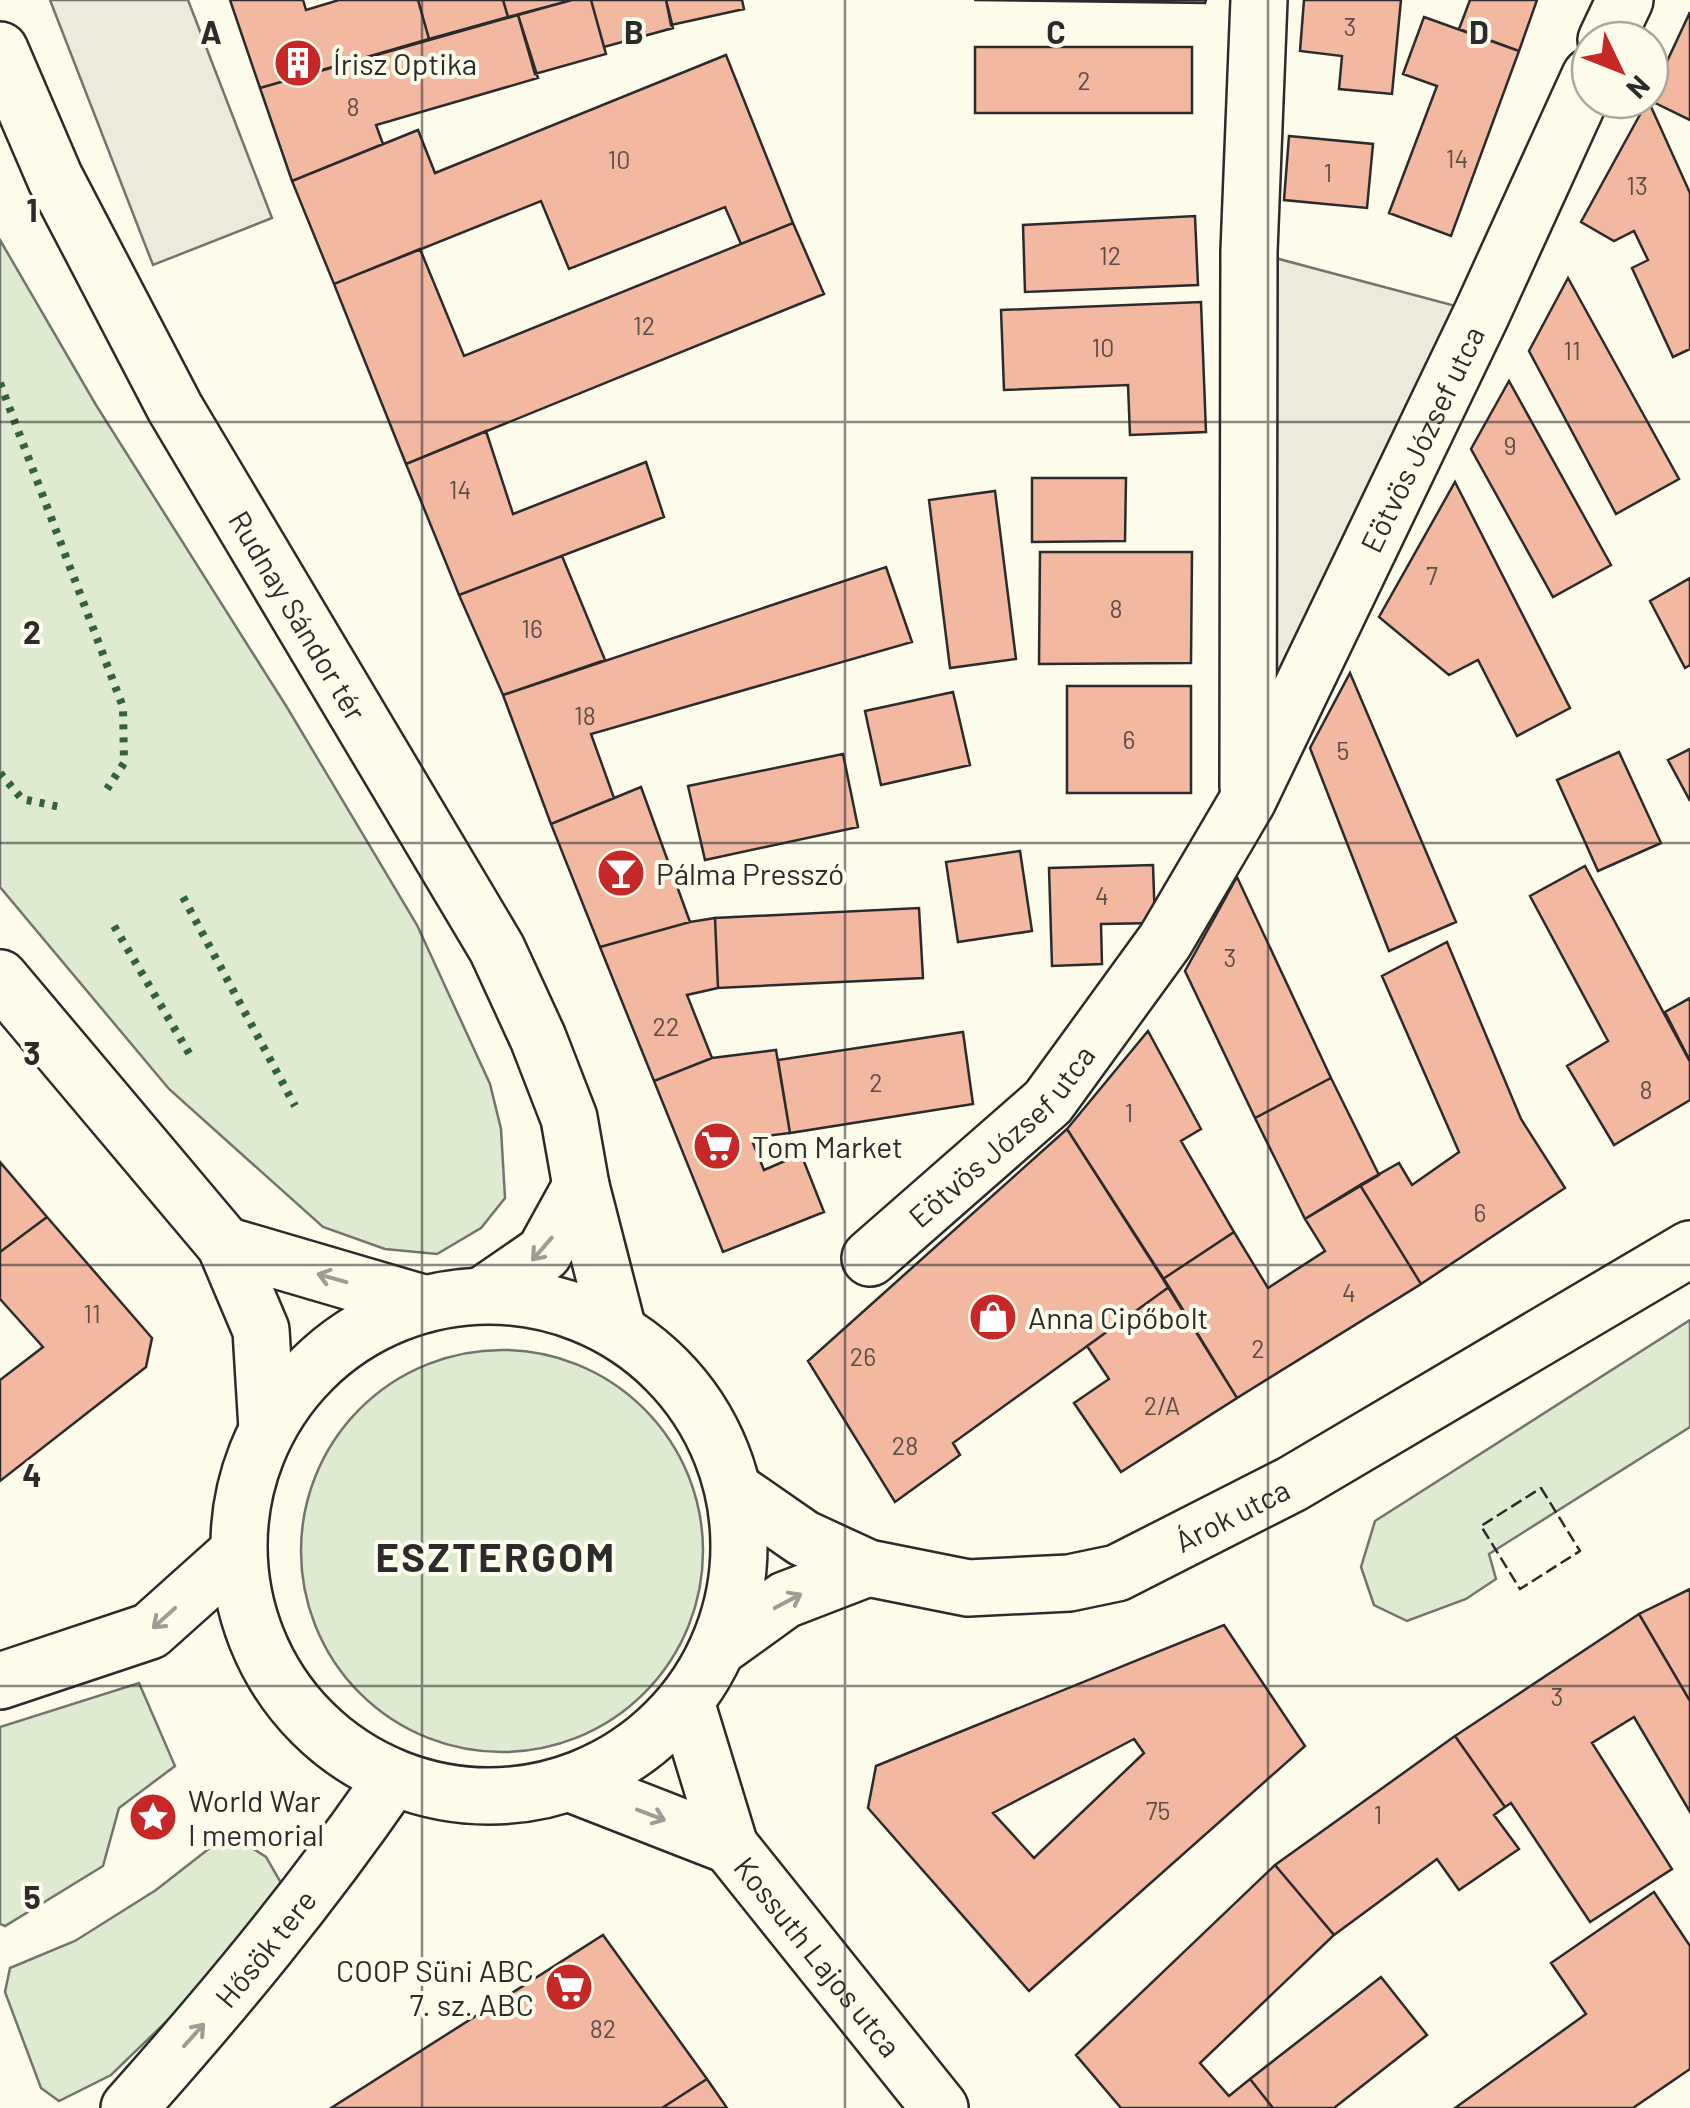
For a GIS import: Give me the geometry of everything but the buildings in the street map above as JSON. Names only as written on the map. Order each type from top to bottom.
[{"type":"main road","points":[[1248,800],[1249,251],[1258,0]]},
{"type":"main road","name":"Rudnay Sándor tér","points":[[0,50],[55,178],[175,408],[496,950],[538,1038],[569,1118],[581,1186],[618,1330]]},
{"type":"main road","name":"Eötvös József utca","points":[[870,1258],[1048,1102],[1166,940],[1248,800],[1570,120]]},
{"type":"main road","points":[[0,978],[225,1245],[261,1330],[268,1429]]},
{"type":"main road","points":[[483,1295],[544,1253],[581,1186]]},
{"type":"main road","points":[[225,1245],[426,1304]]},
{"type":"main road","name":"Árok utca","points":[[741,1495],[803,1538],[868,1568],[968,1588],[1068,1583],[1117,1573],[1292,1484],[1690,1249]]},
{"type":"main road","points":[[483,1295],[553,1303],[618,1330],[663,1365],[701,1410],[741,1495],[736,1585],[718,1650],[686,1702],[634,1750],[570,1784],[512,1797],[450,1794],[392,1779],[330,1742],[282,1689],[250,1624],[237,1553],[244,1489],[268,1429],[308,1373],[362,1330],[426,1304],[483,1295]]},
{"type":"main road","points":[[0,1681],[150,1631],[237,1553]]},
{"type":"main road","points":[[718,1650],[786,1600],[868,1568]]},
{"type":"main road","points":[[686,1702],[730,1846]]},
{"type":"main road","name":"Hősök tere","points":[[129,2108],[237,1987],[328,1872],[392,1779]]},
{"type":"main road","name":"Kossuth Lajos utca","points":[[570,1784],[730,1846],[940,2108]]},
{"type":"green space","points":[[0,240],[96,405],[288,709],[417,925],[490,1084],[501,1129],[505,1198],[481,1228],[437,1254],[385,1249],[323,1227],[169,1089],[0,887]]},
{"type":"green space","points":[[1690,1320],[1690,1427],[1489,1554],[1496,1579],[1466,1599],[1407,1621],[1374,1605],[1361,1567],[1375,1521]]},
{"type":"green space","points":[[502,1350],[541,1354],[579,1365],[614,1384],[644,1409],[669,1439],[688,1474],[699,1512],[703,1551],[699,1590],[688,1628],[669,1663],[644,1693],[614,1718],[579,1737],[541,1748],[502,1752],[463,1748],[425,1737],[390,1718],[360,1693],[335,1663],[316,1628],[305,1590],[301,1551],[305,1512],[316,1474],[335,1439],[360,1409],[390,1384],[425,1365],[463,1354]]},
{"type":"green space","points":[[139,1683],[175,1766],[119,1808],[103,1866],[5,1926],[0,1924],[0,1727]]},
{"type":"green space","points":[[229,1833],[266,1857],[281,1883],[201,1988],[111,2075],[59,2101],[41,2088],[5,1992],[10,1968],[75,1941],[156,1890]]},
{"type":"shaded area","points":[[50,0],[188,0],[272,218],[153,265]]},
{"type":"shaded area","points":[[1249,251],[1482,313],[1248,800]]},
{"type":"hedge","points":[[0,383],[123,707],[124,763],[107,789]]},
{"type":"hedge","points":[[0,773],[22,799],[65,808]]},
{"type":"hedge","points":[[183,897],[295,1106]]},
{"type":"hedge","points":[[114,926],[193,1060]]},
{"type":"fence","points":[[1541,1488],[1580,1551],[1520,1589],[1481,1526],[1541,1488]]},
{"type":"place","name":"Írisz Optika","points":[[298,63]]},
{"type":"place","name":"Pálma Presszó","points":[[621,873]]},
{"type":"place","name":"Tom Market","points":[[717,1146]]},
{"type":"place","name":"Anna Cipőbolt","points":[[993,1317]]},
{"type":"place","name":"World War I memorial","points":[[153,1817]]},
{"type":"place","name":"COOP Süni ABC 7. sz. ABC","points":[[569,1987]]},
{"type":"district","name":"ESZTERGOM","points":[[496,1556]]}]
